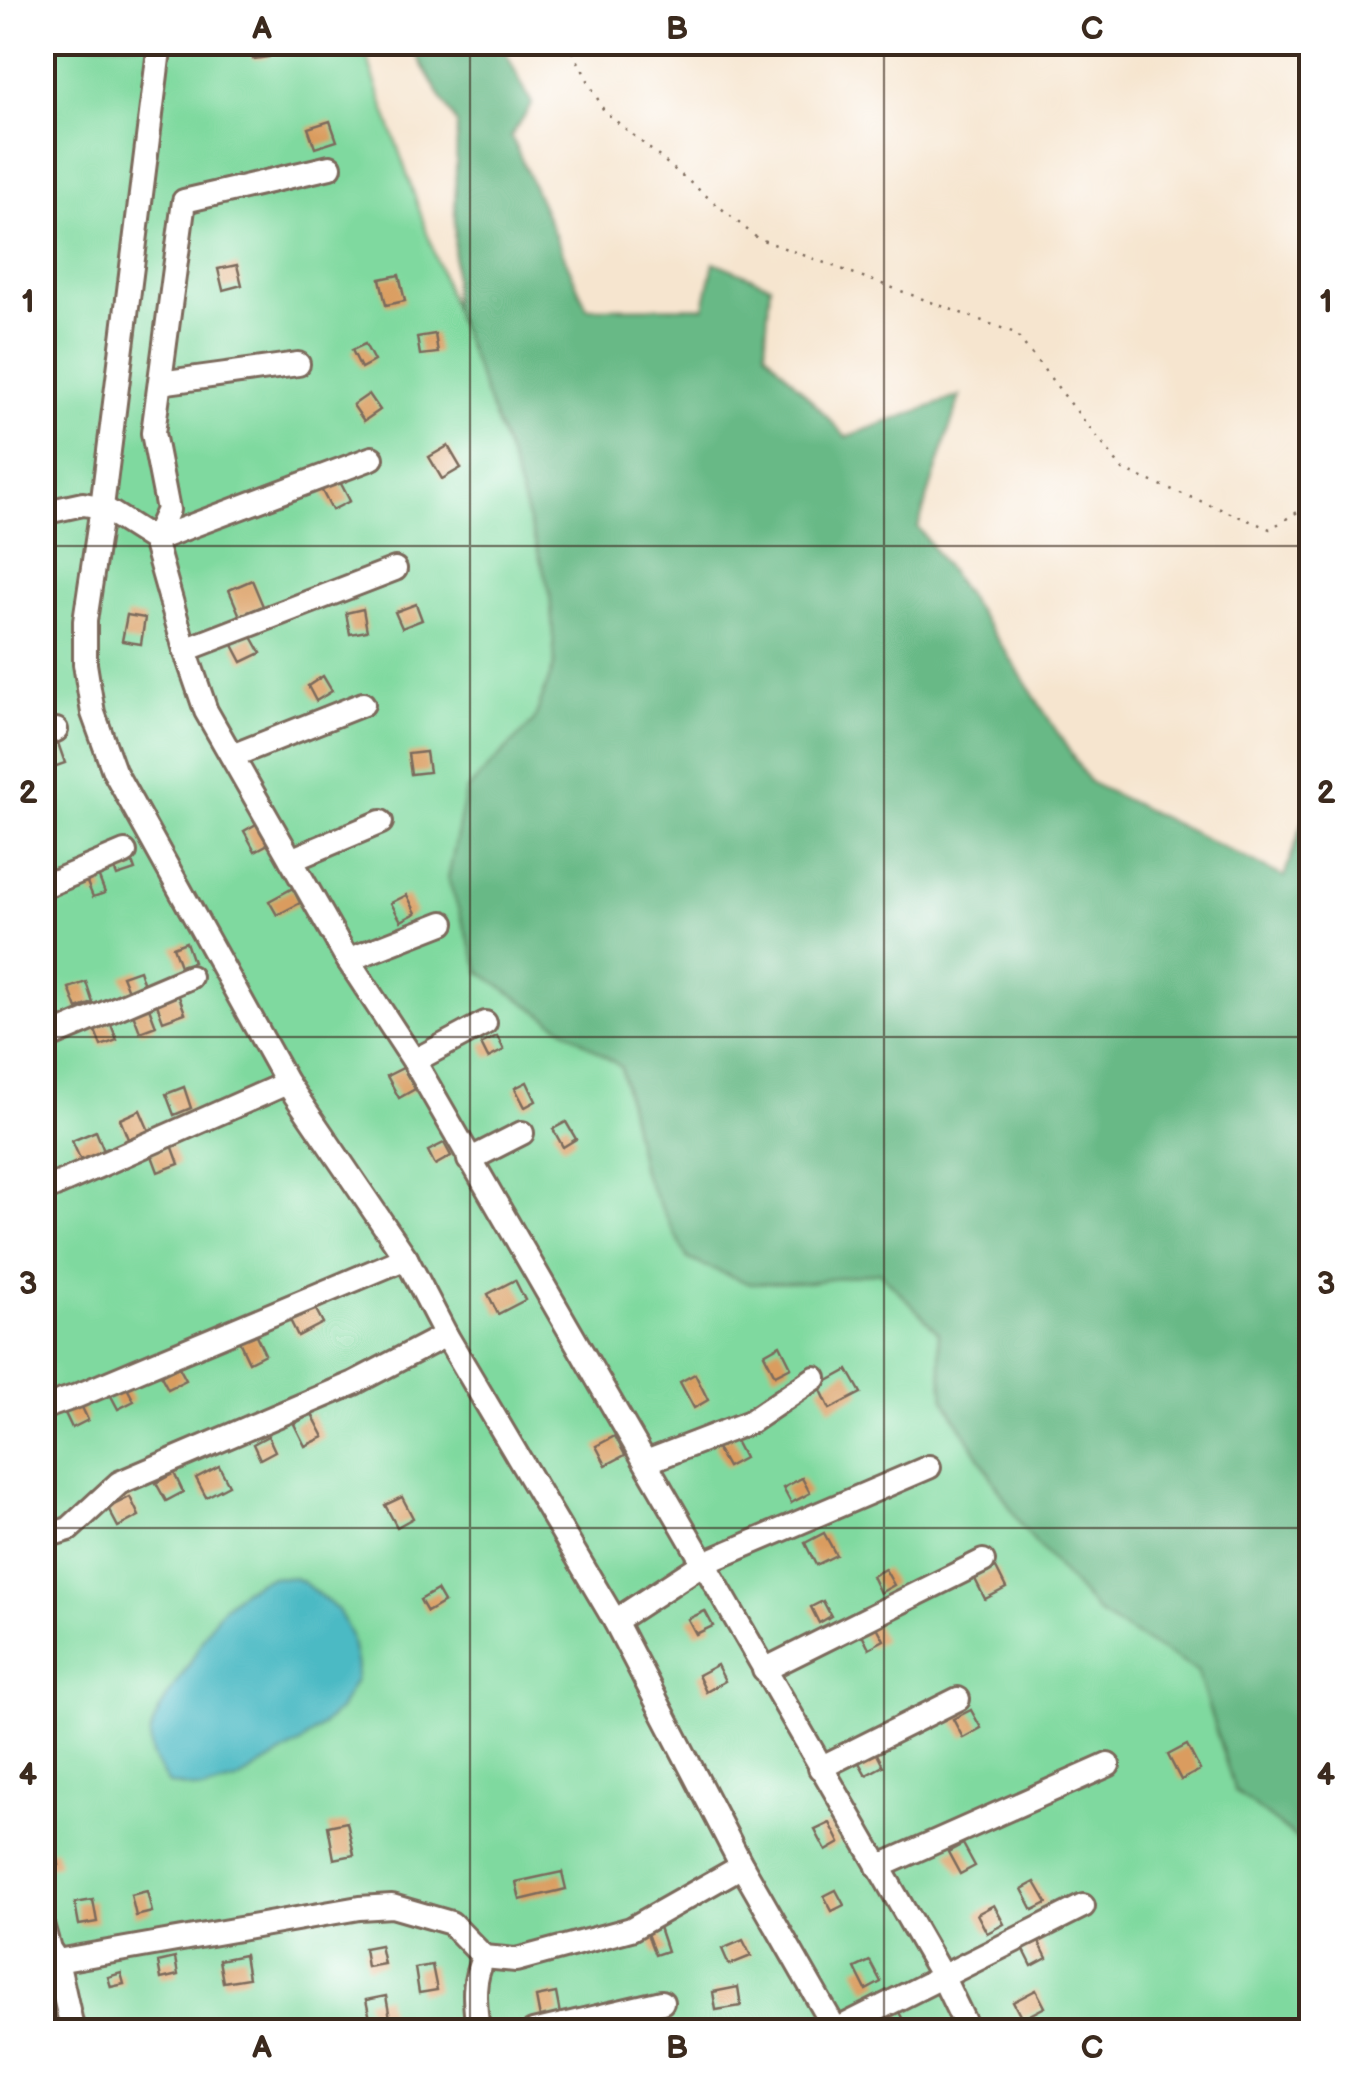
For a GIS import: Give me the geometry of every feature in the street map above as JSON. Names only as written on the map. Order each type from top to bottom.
[{"type":"street","points":[[160,42],[85,621],[85,664],[92,713],[114,772],[287,1083],[406,1258],[446,1335],[615,1621],[742,1866],[837,2031],[1082,1906]]},
{"type":"street","points":[[330,167],[184,201],[153,433],[168,510],[154,540],[185,650],[206,711],[348,960],[414,1062],[646,1462],[943,1978],[969,2032]]},
{"type":"street","points":[[160,384],[298,364]]},
{"type":"street","points":[[154,540],[372,458]]},
{"type":"street","points":[[42,513],[82,504],[102,507],[154,540]]},
{"type":"street","points":[[185,650],[396,570]]},
{"type":"street","points":[[232,756],[363,704]]},
{"type":"street","points":[[291,860],[381,822]]},
{"type":"street","points":[[42,887],[125,852]]},
{"type":"street","points":[[348,960],[442,923]]},
{"type":"street","points":[[42,1040],[190,976]]},
{"type":"street","points":[[414,1062],[485,1022]]},
{"type":"street","points":[[42,1191],[287,1083]]},
{"type":"street","points":[[469,1160],[522,1133]]},
{"type":"street","points":[[42,1408],[406,1258]]},
{"type":"street","points":[[42,1536],[69,1528],[119,1482],[354,1383],[446,1335]]},
{"type":"street","points":[[646,1462],[750,1422],[815,1378]]},
{"type":"street","points":[[615,1621],[702,1564],[930,1467]]},
{"type":"street","points":[[764,1670],[983,1561]]},
{"type":"street","points":[[820,1768],[958,1700]]},
{"type":"street","points":[[878,1867],[1108,1765]]},
{"type":"street","points":[[50,1953],[392,1906],[450,1923],[484,1957],[516,1960],[631,1929],[742,1866]]},
{"type":"street","points":[[42,1924],[73,2032]]},
{"type":"street","points":[[478,2032],[474,1990],[476,1971],[484,1957]]},
{"type":"street","points":[[532,2032],[662,2002]]},
{"type":"path","points":[[568,42],[604,112],[757,238],[1014,333],[1123,470],[1270,529],[1312,503]]},
{"type":"green space","points":[[42,43],[362,43],[453,308],[512,465],[550,592],[555,663],[534,721],[466,791],[480,972],[621,1067],[642,1171],[810,1282],[880,1272],[938,1332],[944,1399],[1099,1614],[1197,1671],[1235,1791],[1311,1849],[1311,2031],[43,2031]]},
{"type":"green space","points":[[409,43],[501,43],[532,104],[511,136],[587,308],[704,307],[714,262],[770,285],[765,351],[846,437],[960,396],[918,527],[1006,652],[1089,782],[1284,877],[1311,800],[1311,1849],[1235,1791],[1197,1671],[1099,1614],[1022,1527],[944,1399],[938,1332],[880,1272],[810,1282],[748,1283],[688,1259],[642,1171],[621,1067],[480,972],[448,879],[466,791],[534,721],[555,663],[550,592],[512,465],[453,308],[457,124]]},
{"type":"water","points":[[271,1577],[303,1582],[338,1610],[351,1636],[357,1667],[355,1680],[339,1710],[304,1741],[236,1781],[202,1790],[169,1784],[150,1748],[158,1713],[219,1613],[246,1588]]},
{"type":"building","points":[[268,42],[269,57],[253,59],[251,43]]},
{"type":"building","points":[[330,121],[337,141],[315,148],[308,128]]},
{"type":"building","points":[[237,265],[242,285],[223,290],[218,269]]},
{"type":"building","points":[[399,275],[405,301],[386,305],[380,279]]},
{"type":"building","points":[[435,334],[438,353],[420,355],[417,337]]},
{"type":"building","points":[[365,344],[374,361],[361,368],[352,350]]},
{"type":"building","points":[[369,394],[380,410],[364,421],[353,405]]},
{"type":"building","points":[[448,446],[461,468],[442,479],[429,457]]},
{"type":"building","points":[[339,480],[350,501],[332,510],[321,489]]},
{"type":"building","points":[[252,580],[263,606],[240,616],[229,590]]},
{"type":"building","points":[[416,604],[422,620],[402,628],[395,612]]},
{"type":"building","points":[[363,609],[367,631],[350,634],[346,613]]},
{"type":"building","points":[[127,615],[145,618],[141,644],[122,641]]},
{"type":"building","points":[[251,635],[261,653],[242,662],[233,645]]},
{"type":"building","points":[[323,676],[332,691],[316,701],[308,686]]},
{"type":"building","points":[[58,743],[65,763],[42,771],[42,749]]},
{"type":"building","points":[[426,752],[429,772],[411,774],[408,754]]},
{"type":"building","points":[[260,822],[270,843],[255,851],[244,831]]},
{"type":"building","points":[[129,853],[135,870],[117,876],[111,860]]},
{"type":"building","points":[[98,875],[105,893],[93,897],[86,880]]},
{"type":"building","points":[[293,888],[300,903],[277,915],[269,901]]},
{"type":"building","points":[[407,895],[416,913],[401,921],[391,903]]},
{"type":"building","points":[[186,942],[193,962],[180,966],[173,947]]},
{"type":"building","points":[[139,970],[144,985],[128,991],[122,976]]},
{"type":"building","points":[[86,982],[93,1003],[77,1009],[69,988]]},
{"type":"building","points":[[177,991],[185,1013],[163,1021],[155,999]]},
{"type":"building","points":[[47,1002],[54,1021],[42,1025],[42,1004]]},
{"type":"building","points":[[148,1005],[156,1026],[140,1032],[132,1011]]},
{"type":"building","points":[[110,1022],[117,1040],[101,1046],[94,1028]]},
{"type":"building","points":[[497,1036],[504,1050],[488,1058],[481,1044]]},
{"type":"building","points":[[403,1068],[415,1089],[399,1098],[387,1076]]},
{"type":"building","points":[[527,1082],[536,1101],[525,1107],[515,1088]]},
{"type":"building","points":[[184,1087],[191,1108],[174,1115],[166,1094]]},
{"type":"building","points":[[140,1110],[149,1131],[128,1139],[120,1119]]},
{"type":"building","points":[[566,1122],[576,1139],[563,1147],[553,1129]]},
{"type":"building","points":[[96,1131],[104,1151],[81,1161],[72,1141]]},
{"type":"building","points":[[444,1143],[451,1156],[435,1165],[428,1151]]},
{"type":"building","points":[[172,1145],[179,1164],[158,1172],[151,1153]]},
{"type":"building","points":[[42,1151],[51,1171],[42,1175]]},
{"type":"building","points":[[515,1280],[525,1300],[498,1314],[488,1294]]},
{"type":"building","points":[[314,1306],[323,1323],[298,1336],[289,1318]]},
{"type":"building","points":[[255,1333],[265,1354],[249,1362],[239,1341]]},
{"type":"building","points":[[780,1345],[791,1367],[775,1375],[764,1354]]},
{"type":"building","points":[[179,1367],[186,1380],[168,1389],[161,1376]]},
{"type":"building","points":[[848,1370],[861,1393],[830,1409],[819,1386]]},
{"type":"building","points":[[695,1374],[708,1400],[694,1408],[680,1382]]},
{"type":"building","points":[[126,1386],[134,1401],[118,1409],[110,1394]]},
{"type":"building","points":[[80,1403],[88,1420],[72,1428],[64,1411]]},
{"type":"building","points":[[312,1414],[324,1437],[305,1446],[294,1424]]},
{"type":"building","points":[[732,1435],[744,1458],[727,1467],[714,1444]]},
{"type":"building","points":[[268,1436],[275,1451],[260,1459],[253,1444]]},
{"type":"building","points":[[615,1436],[625,1455],[606,1465],[596,1446]]},
{"type":"building","points":[[219,1466],[229,1485],[206,1497],[196,1478]]},
{"type":"building","points":[[174,1473],[183,1492],[166,1501],[156,1483]]},
{"type":"building","points":[[802,1478],[810,1493],[791,1503],[783,1488]]},
{"type":"building","points":[[130,1497],[139,1516],[118,1527],[108,1508]]},
{"type":"building","points":[[402,1497],[413,1518],[397,1527],[385,1505]]},
{"type":"building","points":[[824,1533],[836,1555],[816,1565],[805,1543]]},
{"type":"building","points":[[996,1568],[1006,1588],[985,1599],[975,1579]]},
{"type":"building","points":[[885,1569],[894,1585],[880,1593],[872,1576]]},
{"type":"building","points":[[437,1590],[444,1602],[427,1612],[420,1600]]},
{"type":"building","points":[[823,1601],[831,1616],[819,1623],[811,1607]]},
{"type":"building","points":[[705,1611],[713,1626],[696,1634],[688,1619]]},
{"type":"building","points":[[875,1623],[884,1640],[869,1648],[860,1630]]},
{"type":"building","points":[[717,1665],[725,1681],[706,1692],[698,1675]]},
{"type":"building","points":[[971,1710],[981,1728],[963,1738],[953,1719]]},
{"type":"building","points":[[1187,1745],[1200,1770],[1181,1780],[1168,1755]]},
{"type":"building","points":[[875,1750],[883,1766],[866,1775],[857,1759]]},
{"type":"building","points":[[347,1822],[354,1855],[334,1859],[328,1826]]},
{"type":"building","points":[[830,1823],[840,1843],[826,1851],[815,1830]]},
{"type":"building","points":[[963,1844],[975,1866],[960,1874],[948,1852]]},
{"type":"building","points":[[56,1849],[59,1865],[44,1868],[42,1851]]},
{"type":"building","points":[[562,1872],[566,1889],[520,1900],[516,1882]]},
{"type":"building","points":[[1035,1882],[1047,1903],[1033,1910],[1022,1889]]},
{"type":"building","points":[[836,1890],[844,1905],[832,1911],[824,1896]]},
{"type":"building","points":[[147,1891],[152,1912],[136,1916],[131,1895]]},
{"type":"building","points":[[93,1900],[97,1922],[79,1925],[75,1903]]},
{"type":"building","points":[[994,1905],[1004,1924],[987,1933],[977,1914]]},
{"type":"building","points":[[659,1927],[667,1951],[655,1955],[646,1931]]},
{"type":"building","points":[[1036,1936],[1047,1958],[1032,1966],[1021,1944]]},
{"type":"building","points":[[743,1940],[751,1956],[729,1965],[722,1949]]},
{"type":"building","points":[[380,1945],[384,1964],[367,1967],[364,1948]]},
{"type":"building","points":[[244,1955],[248,1978],[223,1982],[219,1960]]},
{"type":"building","points":[[175,1958],[178,1975],[161,1979],[158,1962]]},
{"type":"building","points":[[870,1961],[881,1982],[866,1990],[855,1968]]},
{"type":"building","points":[[432,1965],[437,1990],[419,1993],[415,1968]]},
{"type":"building","points":[[121,1973],[124,1984],[111,1987],[108,1977]]},
{"type":"building","points":[[738,1987],[741,2006],[716,2010],[713,1992]]},
{"type":"building","points":[[1036,1990],[1045,2007],[1022,2019],[1013,2002]]},
{"type":"building","points":[[556,1993],[560,2014],[540,2018],[536,1997]]},
{"type":"building","points":[[386,1996],[391,2024],[372,2028],[366,2000]]},
{"type":"building","points":[[897,2008],[909,2032],[893,2032],[884,2015]]}]
